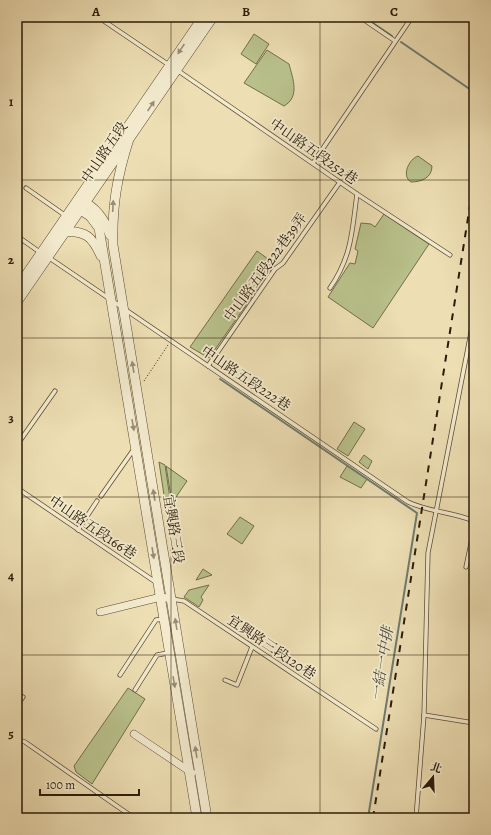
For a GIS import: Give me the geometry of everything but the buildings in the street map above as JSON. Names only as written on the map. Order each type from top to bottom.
[{"type":"street","name":"中山路五段","points":[[17,302],[66,216],[80,204],[129,139],[173,68],[202,17]]},
{"type":"street","name":"中山路五段","points":[[17,288],[65,232],[80,204],[173,68],[212,17]]},
{"type":"street","name":"宜興路三段","points":[[129,139],[121,165],[114,199],[113,245],[207,818]]},
{"type":"street","name":"宜興路三段","points":[[80,204],[103,218],[113,245]]},
{"type":"street","name":"宜興路三段","points":[[80,204],[99,228],[197,818]]},
{"type":"street","name":"宜興路三段","points":[[65,232],[83,232],[90,237],[104,262]]},
{"type":"street","points":[[100,612],[161,597],[172,599]]},
{"type":"street","points":[[134,734],[189,772],[200,774]]},
{"type":"lane","name":"中山路五段252巷","points":[[98,17],[357,194],[350,248],[341,272],[330,288]]},
{"type":"lane","points":[[360,17],[395,41]]},
{"type":"lane","points":[[313,163],[412,17]]},
{"type":"lane","name":"中山路五段222巷39弄","points":[[208,366],[275,269],[283,263],[340,182]]},
{"type":"lane","points":[[26,188],[66,216]]},
{"type":"lane","points":[[357,194],[450,255]]},
{"type":"lane","name":"中山路五段222巷","points":[[17,236],[408,502],[423,509],[458,514],[474,521]]},
{"type":"lane","points":[[416,818],[424,715],[428,553],[435,510],[474,317]]},
{"type":"lane","points":[[17,445],[55,391]]},
{"type":"lane","points":[[101,496],[136,446]]},
{"type":"lane","name":"中山路五段166巷","points":[[17,488],[157,584]]},
{"type":"lane","points":[[78,530],[97,501]]},
{"type":"lane","points":[[466,567],[474,529]]},
{"type":"lane","name":"宜興路三段120巷","points":[[157,584],[172,599],[184,601],[376,729]]},
{"type":"lane","points":[[120,675],[156,620],[163,619]]},
{"type":"lane","points":[[225,680],[237,685],[252,647]]},
{"type":"lane","points":[[135,690],[157,655],[169,653]]},
{"type":"lane","points":[[17,705],[23,697]]},
{"type":"lane","points":[[424,715],[474,723]]},
{"type":"lane","points":[[17,745],[22,741],[25,742],[134,818]]},
{"type":"path","points":[[137,391],[171,341]]},
{"type":"green space","points":[[254,34],[269,44],[256,64],[241,54]]},
{"type":"green space","points":[[267,50],[289,64],[294,93],[289,102],[284,106],[244,83]]},
{"type":"green space","points":[[418,156],[432,166],[432,170],[428,176],[422,180],[411,182],[407,176],[407,168],[412,160]]},
{"type":"green space","points":[[384,214],[429,244],[373,328],[328,297],[350,263],[355,264],[358,251],[355,249],[361,223],[371,224],[375,227]]},
{"type":"green space","points":[[257,251],[275,264],[209,358],[190,347]]},
{"type":"green space","points":[[354,422],[365,429],[348,456],[337,449]]},
{"type":"green space","points":[[364,455],[372,461],[368,469],[359,462]]},
{"type":"green space","points":[[159,462],[165,465],[171,505],[167,515]]},
{"type":"green space","points":[[166,466],[187,481],[172,503]]},
{"type":"green space","points":[[347,466],[367,479],[361,488],[340,477]]},
{"type":"green space","points":[[240,517],[254,526],[242,544],[227,534]]},
{"type":"green space","points":[[203,569],[212,575],[196,580]]},
{"type":"green space","points":[[209,585],[201,597],[203,600],[199,607],[184,597],[189,590]]},
{"type":"green space","points":[[128,688],[145,699],[92,784],[76,772],[74,766]]},
{"type":"waterway","points":[[364,17],[392,36]]},
{"type":"waterway","points":[[401,42],[474,92]]},
{"type":"waterway","name":"一結一中排","points":[[220,379],[417,513],[368,818]]},
{"type":"railway","points":[[373,818],[474,180]]}]
